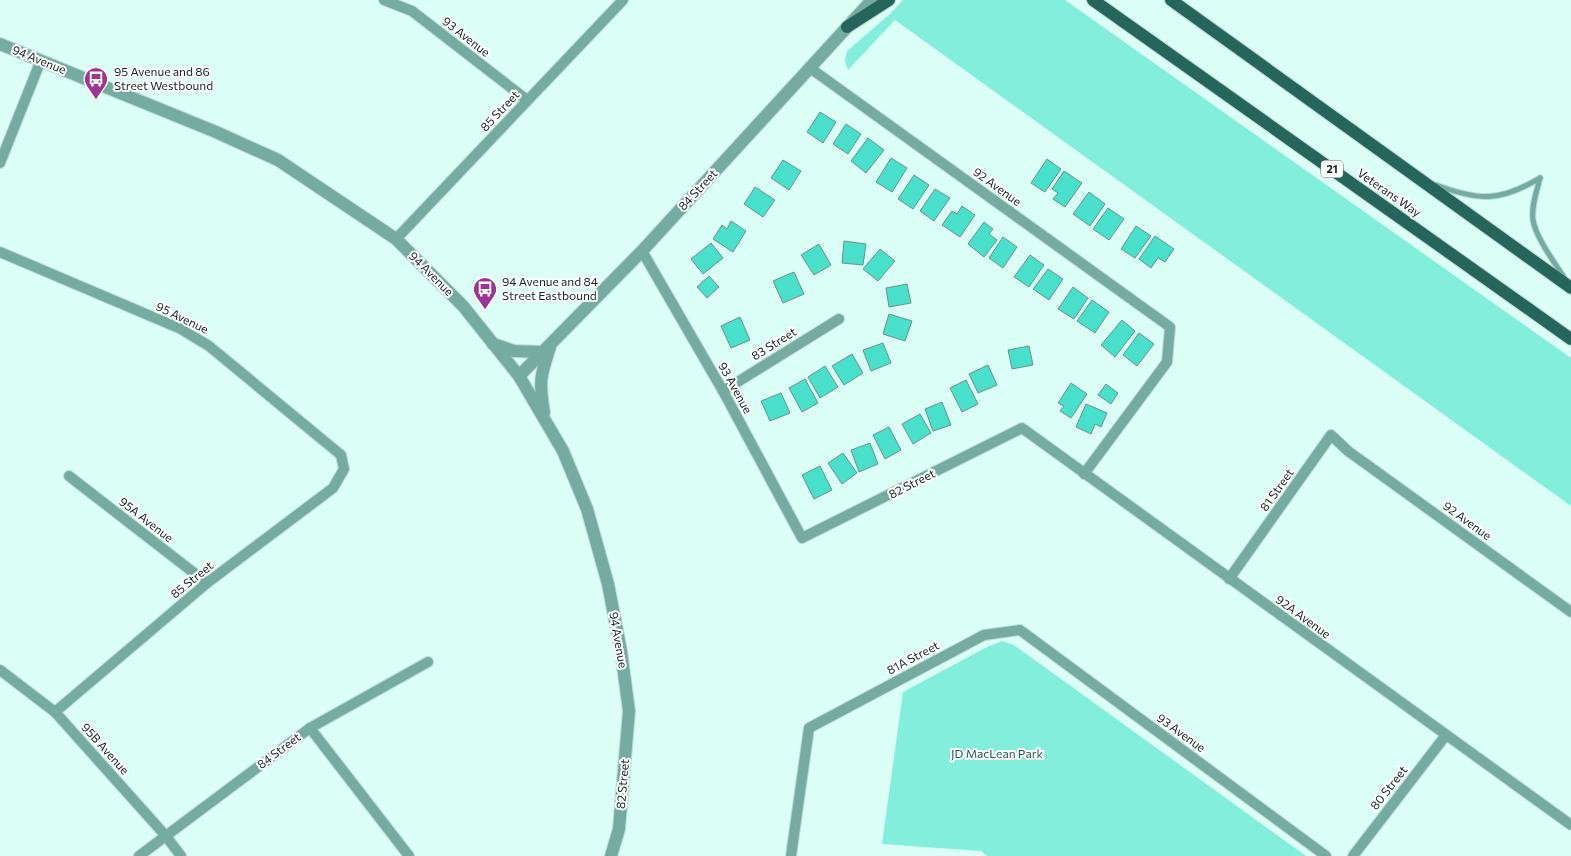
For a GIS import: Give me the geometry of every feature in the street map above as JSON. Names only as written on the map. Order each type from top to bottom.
[{"type":"main road","points":[[847,27],[889,0]]},
{"type":"main road","name":"Veterans Way","points":[[1093,0],[1571,338]]},
{"type":"main road","points":[[1171,0],[1571,288]]},
{"type":"street","name":"93 Avenue","points":[[384,0],[412,11],[527,100]]},
{"type":"street","name":"85 Street","points":[[396,239],[623,0]]},
{"type":"street","name":"84 Street","points":[[519,376],[642,251],[872,0]]},
{"type":"street","name":"94 Avenue","points":[[0,44],[216,132],[278,160],[396,239],[463,306],[519,376],[563,452],[590,518],[608,584],[621,652],[629,711]]},
{"type":"street","points":[[0,163],[41,60]]},
{"type":"street","name":"92 Avenue","points":[[810,68],[1170,327],[1168,362],[1084,474]]},
{"type":"street","name":"93 Avenue","points":[[642,251],[723,391],[802,538]]},
{"type":"street","name":"95 Avenue","points":[[0,252],[181,329],[210,346],[341,455],[344,469]]},
{"type":"street","name":"83 Street","points":[[723,391],[839,319]]},
{"type":"street","points":[[545,420],[540,378],[552,342]]},
{"type":"street","points":[[493,344],[514,352],[542,352]]},
{"type":"street","name":"92A Avenue","points":[[1022,428],[1571,826]]},
{"type":"street","name":"82 Street","points":[[802,538],[1022,428]]},
{"type":"street","name":"81 Street","points":[[1229,579],[1331,435],[1348,451]]},
{"type":"street","name":"92 Avenue","points":[[1348,451],[1571,612]]},
{"type":"street","name":"85 Street","points":[[55,712],[207,583],[333,488],[344,469]]},
{"type":"street","name":"95A Avenue","points":[[69,476],[207,583]]},
{"type":"street","name":"93 Avenue","points":[[1020,630],[1326,856]]},
{"type":"street","name":"81A Street","points":[[791,856],[809,728],[984,634],[1020,630]]},
{"type":"street","name":"84 Street","points":[[139,856],[310,728],[428,662]]},
{"type":"street","name":"95B Avenue","points":[[0,670],[55,712],[165,835],[181,856]]},
{"type":"street","name":"82 Street","points":[[612,856],[619,829],[629,711]]},
{"type":"street","points":[[310,728],[409,856]]},
{"type":"street","name":"80 Street","points":[[1353,856],[1446,736]]},
{"type":"lane","points":[[1422,180],[1452,191],[1477,197],[1488,197],[1512,192],[1540,178],[1534,205],[1533,221],[1545,249],[1571,288]]},
{"type":"green space","points":[[903,0],[1065,0],[1571,358],[1571,506],[895,20],[848,70],[845,61],[847,51],[890,14]]},
{"type":"green space","name":"JD MacLean Park","points":[[1002,641],[1014,645],[1306,856],[987,856],[981,851],[882,844],[903,692],[987,647]]},
{"type":"building","points":[[820,112],[836,122],[823,143],[807,132]]},
{"type":"building","points":[[846,124],[861,134],[848,154],[833,144]]},
{"type":"building","points":[[868,138],[884,150],[866,173],[851,161]]},
{"type":"building","points":[[891,158],[907,168],[892,192],[876,182]]},
{"type":"building","points":[[1047,159],[1061,169],[1045,192],[1031,183]]},
{"type":"building","points":[[783,160],[801,171],[789,190],[771,178]]},
{"type":"building","points":[[1064,171],[1082,183],[1065,207],[1053,199],[1058,193],[1052,189]]},
{"type":"building","points":[[914,175],[929,185],[913,209],[898,199]]},
{"type":"building","points":[[755,187],[775,200],[763,217],[744,204]]},
{"type":"building","points":[[935,189],[950,198],[934,221],[920,211]]},
{"type":"building","points":[[1089,192],[1105,204],[1090,226],[1073,214]]},
{"type":"building","points":[[962,206],[975,215],[960,237],[942,225],[952,211],[957,214]]},
{"type":"building","points":[[1108,208],[1124,219],[1109,240],[1093,229]]},
{"type":"building","points":[[731,221],[746,231],[733,252],[713,239],[722,225],[727,229]]},
{"type":"building","points":[[984,222],[993,229],[989,234],[997,240],[984,257],[968,244]]},
{"type":"building","points":[[1136,226],[1151,236],[1135,258],[1121,249]]},
{"type":"building","points":[[1155,236],[1174,249],[1165,262],[1158,258],[1151,268],[1139,259]]},
{"type":"building","points":[[1003,237],[1017,247],[1003,268],[989,258]]},
{"type":"building","points":[[844,241],[866,244],[863,265],[842,263]]},
{"type":"building","points":[[711,243],[723,258],[703,274],[691,259]]},
{"type":"building","points":[[819,244],[831,265],[814,275],[801,255]]},
{"type":"building","points":[[880,249],[895,261],[878,281],[863,269]]},
{"type":"building","points":[[1030,255],[1044,265],[1029,287],[1014,277]]},
{"type":"building","points":[[1048,269],[1063,279],[1049,300],[1033,289]]},
{"type":"building","points":[[794,272],[804,294],[783,303],[773,281]]},
{"type":"building","points":[[709,276],[719,287],[707,298],[697,287]]},
{"type":"building","points":[[907,284],[911,303],[889,307],[886,288]]},
{"type":"building","points":[[1073,287],[1088,298],[1074,319],[1058,309]]},
{"type":"building","points":[[1092,300],[1109,312],[1095,333],[1077,321]]},
{"type":"building","points":[[889,314],[912,321],[905,341],[883,334]]},
{"type":"building","points":[[740,317],[750,340],[731,348],[721,326]]},
{"type":"building","points":[[1122,320],[1135,331],[1115,357],[1101,345]]},
{"type":"building","points":[[1139,333],[1154,344],[1137,366],[1123,355]]},
{"type":"building","points":[[883,343],[891,363],[871,371],[863,350]]},
{"type":"building","points":[[1029,346],[1033,365],[1012,369],[1008,350]]},
{"type":"building","points":[[852,354],[863,373],[844,385],[832,366]]},
{"type":"building","points":[[988,365],[997,385],[978,393],[969,374]]},
{"type":"building","points":[[825,366],[838,387],[820,398],[808,377]]},
{"type":"building","points":[[805,379],[818,403],[802,412],[789,388]]},
{"type":"building","points":[[966,380],[978,404],[962,412],[950,388]]},
{"type":"building","points":[[1071,383],[1087,394],[1071,418],[1060,411],[1064,406],[1058,403]]},
{"type":"building","points":[[1106,384],[1118,393],[1111,404],[1098,395]]},
{"type":"building","points":[[781,393],[790,413],[770,421],[761,401]]},
{"type":"building","points":[[942,402],[951,425],[933,431],[925,409]]},
{"type":"building","points":[[1086,404],[1107,413],[1101,427],[1095,424],[1091,434],[1076,427]]},
{"type":"building","points":[[920,414],[931,433],[913,444],[902,424]]},
{"type":"building","points":[[889,427],[901,450],[885,459],[873,435]]},
{"type":"building","points":[[870,443],[878,464],[859,472],[851,450]]},
{"type":"building","points":[[843,453],[857,473],[842,484],[828,463]]},
{"type":"building","points":[[820,466],[832,490],[814,499],[802,475]]},
{"type":"place","name":"95 Avenue and 86 Street Westbound","points":[[96,100]]},
{"type":"place","name":"94 Avenue and 84 Street Eastbound","points":[[485,310]]}]
